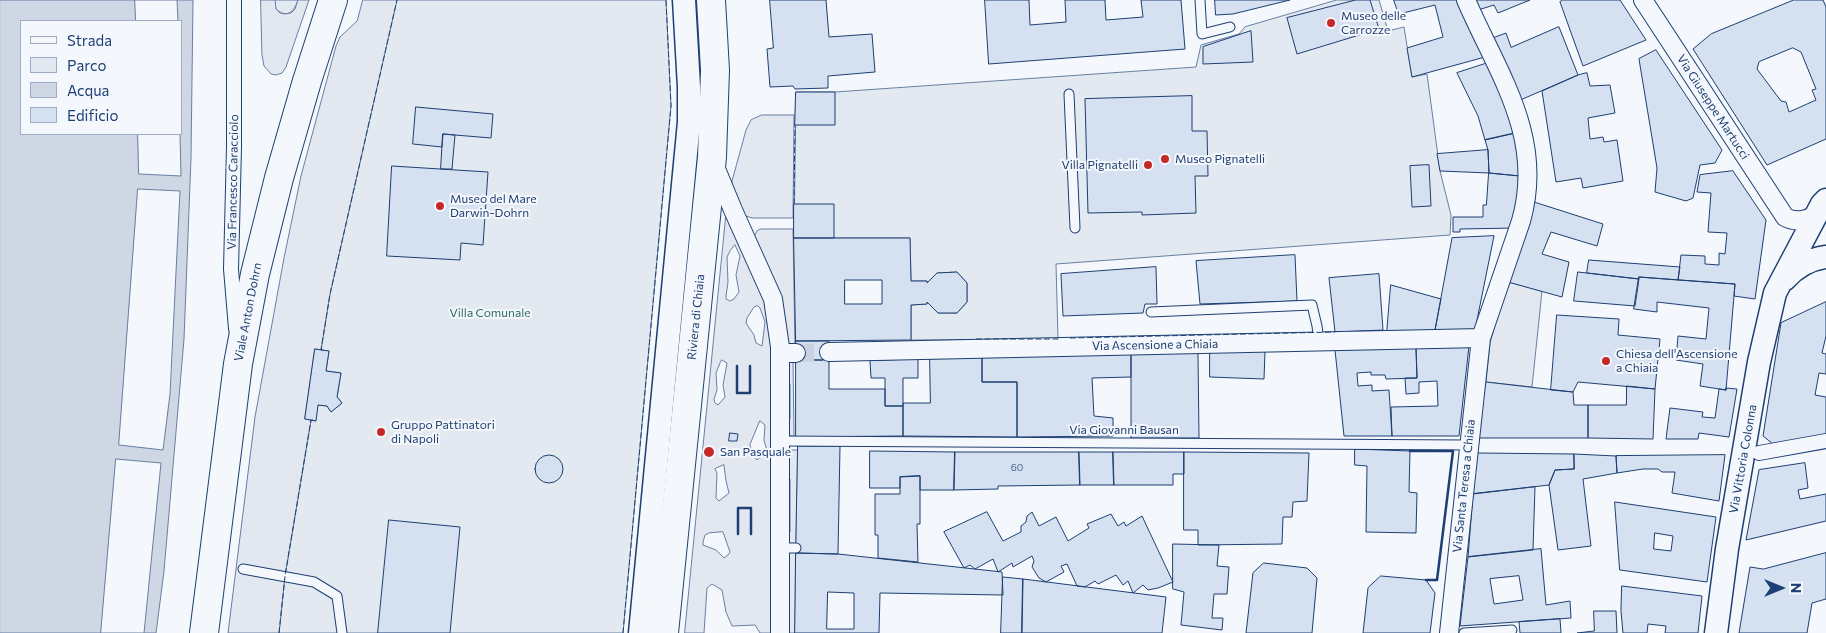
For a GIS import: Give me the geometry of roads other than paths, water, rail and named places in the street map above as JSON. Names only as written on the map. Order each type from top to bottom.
[{"type":"main road","name":"Viale Anton Dohrn","points":[[204,633],[238,364],[255,274],[279,178],[307,81],[334,0]]},
{"type":"main road","name":"Riviera di Chiaia","points":[[664,633],[712,156],[714,70],[711,0]]},
{"type":"street","name":"Via Francesco Caracciolo","points":[[234,0],[234,147],[231,269],[238,364]]},
{"type":"street","points":[[641,623],[689,122],[689,78],[684,0]]},
{"type":"street","name":"Via Santa Teresa a Chiaia","points":[[1449,633],[1481,338],[1527,201],[1529,169],[1516,107],[1466,0]]},
{"type":"street","name":"Via Giuseppe Martucci","points":[[1643,0],[1783,214],[1789,220],[1800,221],[1821,207]]},
{"type":"street","points":[[712,156],[732,210],[773,299],[788,353],[780,441],[788,548],[780,633]]},
{"type":"street","points":[[1821,207],[1816,227],[1820,241],[1826,250]]},
{"type":"street","name":"Via Vittoria Colonna","points":[[1716,633],[1727,550],[1759,362],[1778,287],[1821,207]]},
{"type":"street","points":[[1778,287],[1800,266],[1814,259],[1826,257]]},
{"type":"street","name":"Via Ascensione a Chiaia","points":[[829,352],[1481,338]]},
{"type":"street","points":[[1759,453],[1826,441]]},
{"type":"lane","points":[[1200,0],[1202,34],[1230,27]]},
{"type":"lane","points":[[1069,94],[1074,228]]},
{"type":"lane","points":[[1151,312],[1312,305],[1319,342]]},
{"type":"lane","name":"Via Giovanni Bausan","points":[[780,441],[1468,445]]},
{"type":"lane","points":[[243,570],[314,582],[337,596],[342,633]]},
{"type":"lane","points":[[1464,633],[1512,630]]},
{"type":"water","points":[[0,0],[193,0],[191,158],[184,339],[164,571],[156,633],[0,633]]},
{"type":"tunnel","points":[[796,353],[829,352]]},
{"type":"place","name":"Museo delle Carrozze","points":[[1331,23]]},
{"type":"place","name":"Museo Pignatelli","points":[[1165,159]]},
{"type":"place","name":"Villa Pignatelli","points":[[1148,165]]},
{"type":"place","name":"Museo del Mare Darwin-Dohrn","points":[[440,206]]},
{"type":"place","name":"Chiesa dell'Ascensione a Chiaia","points":[[1606,361]]},
{"type":"place","name":"Gruppo Pattinatori di Napoli","points":[[381,432]]},
{"type":"place","name":"San Pasquale","points":[[709,452]]},
{"type":"park label","name":"Villa Comunale","points":[[490,313]]}]
